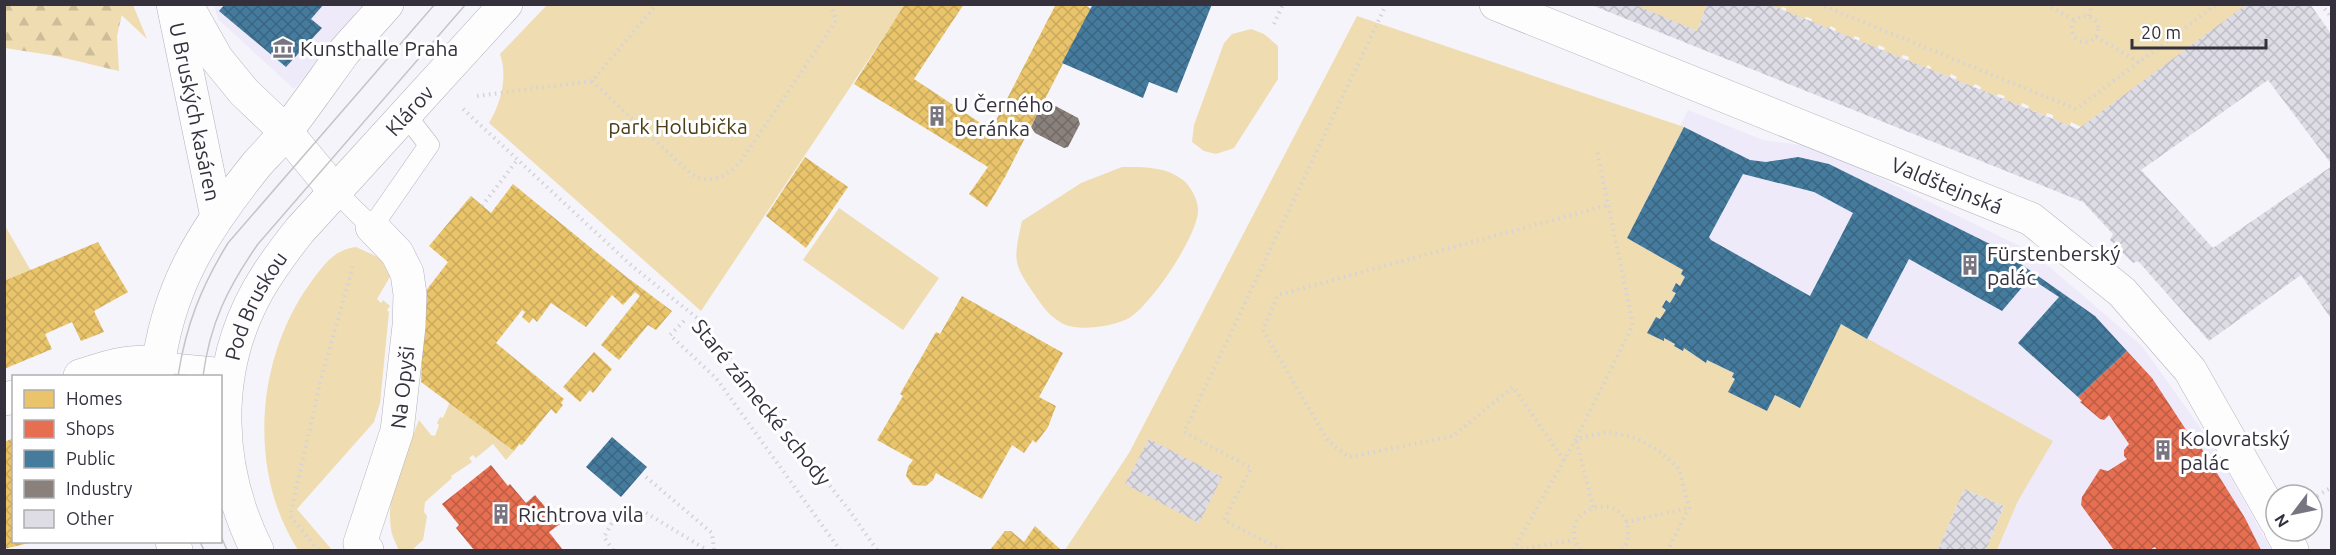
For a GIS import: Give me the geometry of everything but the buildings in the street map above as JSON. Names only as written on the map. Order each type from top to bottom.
[{"type":"main road","name":"U Bruských kasáren","points":[[173,4],[217,217]]},
{"type":"main road","points":[[186,4],[217,59],[244,92],[285,132],[335,190]]},
{"type":"main road","points":[[157,369],[168,317],[199,244],[217,217],[285,132],[345,51],[387,4]]},
{"type":"main road","name":"Klárov","points":[[335,190],[506,4]]},
{"type":"main road","name":"Valdštejnská","points":[[1496,4],[2031,219],[2122,292],[2190,370],[2264,500]]},
{"type":"main road","name":"Pod Bruskou","points":[[230,369],[233,349],[257,291],[287,246],[335,190]]},
{"type":"main road","name":"Na Opyši","points":[[367,550],[360,543],[397,431],[409,326],[410,294],[407,273],[397,253],[372,227]]},
{"type":"main road","name":"Pod Bruskou","points":[[83,375],[131,361],[157,369]]},
{"type":"main road","points":[[230,369],[224,397],[226,455],[237,507],[257,550]]},
{"type":"lane","points":[[372,227],[429,145],[405,114]]},
{"type":"lane","name":"Na Opyši","points":[[335,190],[372,227]]},
{"type":"lane","name":"Pod Bruskou","points":[[157,369],[230,369]]},
{"type":"path","points":[[475,96],[592,81],[657,4]]},
{"type":"path","points":[[592,81],[690,173],[699,178],[712,180],[724,177],[741,161],[836,21],[831,4]]},
{"type":"path","points":[[1274,24],[1283,4]]},
{"type":"path","points":[[1819,4],[2076,109],[2217,4]]},
{"type":"path","points":[[2046,4],[2074,20]]},
{"type":"path","points":[[2089,16],[2092,4]]},
{"type":"path","points":[[2321,4],[2331,18]]},
{"type":"path","points":[[1282,550],[1224,520],[1251,468],[1184,432],[1384,9]]},
{"type":"path","points":[[2081,16],[2089,16],[2096,21],[2098,29],[2096,37],[2091,41],[2080,42],[2072,32],[2074,20],[2081,16]]},
{"type":"path","points":[[2096,37],[2140,62]]},
{"type":"path","name":"Staré zámecké schody","points":[[460,106],[632,266],[697,318],[878,550]]},
{"type":"path","points":[[1514,550],[1576,439],[1633,325],[1597,150]]},
{"type":"path","points":[[482,206],[518,159]]},
{"type":"path","points":[[1564,460],[1513,387],[1453,436],[1349,457],[1328,441],[1263,330],[1278,295],[1608,205]]},
{"type":"path","points":[[318,550],[290,516],[321,379],[353,264],[372,227]]},
{"type":"path","points":[[684,321],[670,335],[716,378],[840,550]]},
{"type":"path","points":[[1576,439],[1608,432],[1636,438],[1661,452],[1678,469],[1689,508],[1668,550]]},
{"type":"path","points":[[1576,439],[1593,507]]},
{"type":"path","points":[[646,477],[712,533],[714,550]]},
{"type":"path","points":[[1580,550],[1574,540],[1575,523],[1580,516],[1593,507],[1601,506],[1616,510],[1626,522],[1628,539],[1622,550]]},
{"type":"path","points":[[1626,522],[1689,508]]},
{"type":"path","points":[[614,550],[604,537],[617,514],[643,511],[707,550]]},
{"type":"path","points":[[1514,550],[1574,540]]},
{"type":"shaded area","points":[[214,5],[366,5],[294,89],[218,19]]},
{"type":"shaded area","points":[[1688,110],[1763,140],[1817,147],[2032,252],[2142,346],[2214,447],[2264,537],[2264,543],[2267,543],[2271,550],[1997,550],[2018,501],[2052,441],[1806,445],[1634,342],[1621,243]]},
{"type":"green space","points":[[4,5],[111,5],[122,14],[117,36],[119,71],[56,56],[5,48]]},
{"type":"green space","points":[[111,5],[133,5],[147,39]]},
{"type":"green space","name":"park Holubička","points":[[547,5],[905,5],[701,311],[489,123],[502,90],[503,72],[500,54]]},
{"type":"green space","points":[[1633,5],[1707,5],[1697,31]]},
{"type":"green space","points":[[1768,5],[2247,5],[2081,127],[2071,122],[2070,126],[2053,119],[2053,115],[2047,113],[2046,116],[2028,109],[2029,106],[2022,103],[2021,106],[2003,99],[2005,96],[1998,94],[1997,96],[1980,90],[1981,87],[1975,84],[1973,87],[1955,80],[1957,77],[1951,74],[1950,77],[1930,70],[1931,67],[1928,65],[1926,68],[1908,61],[1909,57],[1903,55],[1901,58],[1883,51],[1885,48],[1879,45],[1877,49],[1859,41],[1860,38],[1855,36],[1853,39],[1835,32],[1836,29],[1831,26],[1829,29],[1811,22],[1812,19],[1806,17],[1804,20],[1786,12],[1786,8],[1782,7],[1781,10]]},
{"type":"green space","points":[[1357,16],[1684,127],[1627,238],[1683,270],[1685,277],[1680,286],[1675,284],[1672,291],[1676,293],[1670,303],[1666,300],[1662,307],[1666,310],[1660,319],[1656,317],[1647,333],[1664,340],[1664,338],[1683,351],[1684,348],[1706,363],[1707,360],[1734,373],[1732,377],[1735,379],[1729,392],[1767,411],[1775,395],[1800,408],[1841,324],[2053,441],[2018,501],[1997,550],[1986,550],[2004,506],[1964,489],[1938,550],[1065,550],[1129,453]]},
{"type":"green space","points":[[1251,29],[1264,34],[1278,46],[1278,79],[1234,148],[1216,154],[1204,151],[1192,142],[1194,125],[1224,43],[1232,34]]},
{"type":"green space","points":[[1122,167],[1146,167],[1161,170],[1183,180],[1196,199],[1198,212],[1195,223],[1171,270],[1138,311],[1129,318],[1098,327],[1081,328],[1066,325],[1044,308],[1017,264],[1017,247],[1022,221],[1081,183]]},
{"type":"green space","points":[[839,208],[939,278],[903,330],[803,260]]},
{"type":"green space","points":[[4,224],[31,271],[4,281]]},
{"type":"green space","points":[[356,247],[380,258],[391,275],[377,299],[381,303],[383,300],[390,306],[387,310],[389,312],[380,403],[374,422],[297,509],[332,550],[298,550],[282,519],[271,485],[265,450],[265,415],[269,379],[279,344],[293,312],[311,282],[335,255]]},
{"type":"green space","points":[[450,402],[514,451],[506,460],[493,444],[476,458],[473,455],[469,458],[472,462],[451,476],[452,478],[425,502],[424,512],[427,516],[423,540],[412,550],[399,550],[394,540],[390,515],[398,473],[419,420],[431,435],[435,436],[439,425],[437,423],[440,417],[443,418]]},
{"type":"tram line","points":[[178,375],[185,340],[202,291],[228,243],[435,4]]},
{"type":"tram line","points":[[203,375],[210,339],[222,306],[258,244],[466,4]]},
{"type":"tram line","points":[[222,539],[227,550]]},
{"type":"tram line","points":[[200,543],[204,550]]},
{"type":"place","name":"Kunsthalle Praha","points":[[283,48]]},
{"type":"place","name":"U Černého beránka","points":[[937,116]]},
{"type":"place","name":"Fürstenberský palác","points":[[1970,265]]},
{"type":"place","name":"Kolovratský palác","points":[[2163,450]]},
{"type":"place","name":"Richtrova vila","points":[[501,514]]}]
